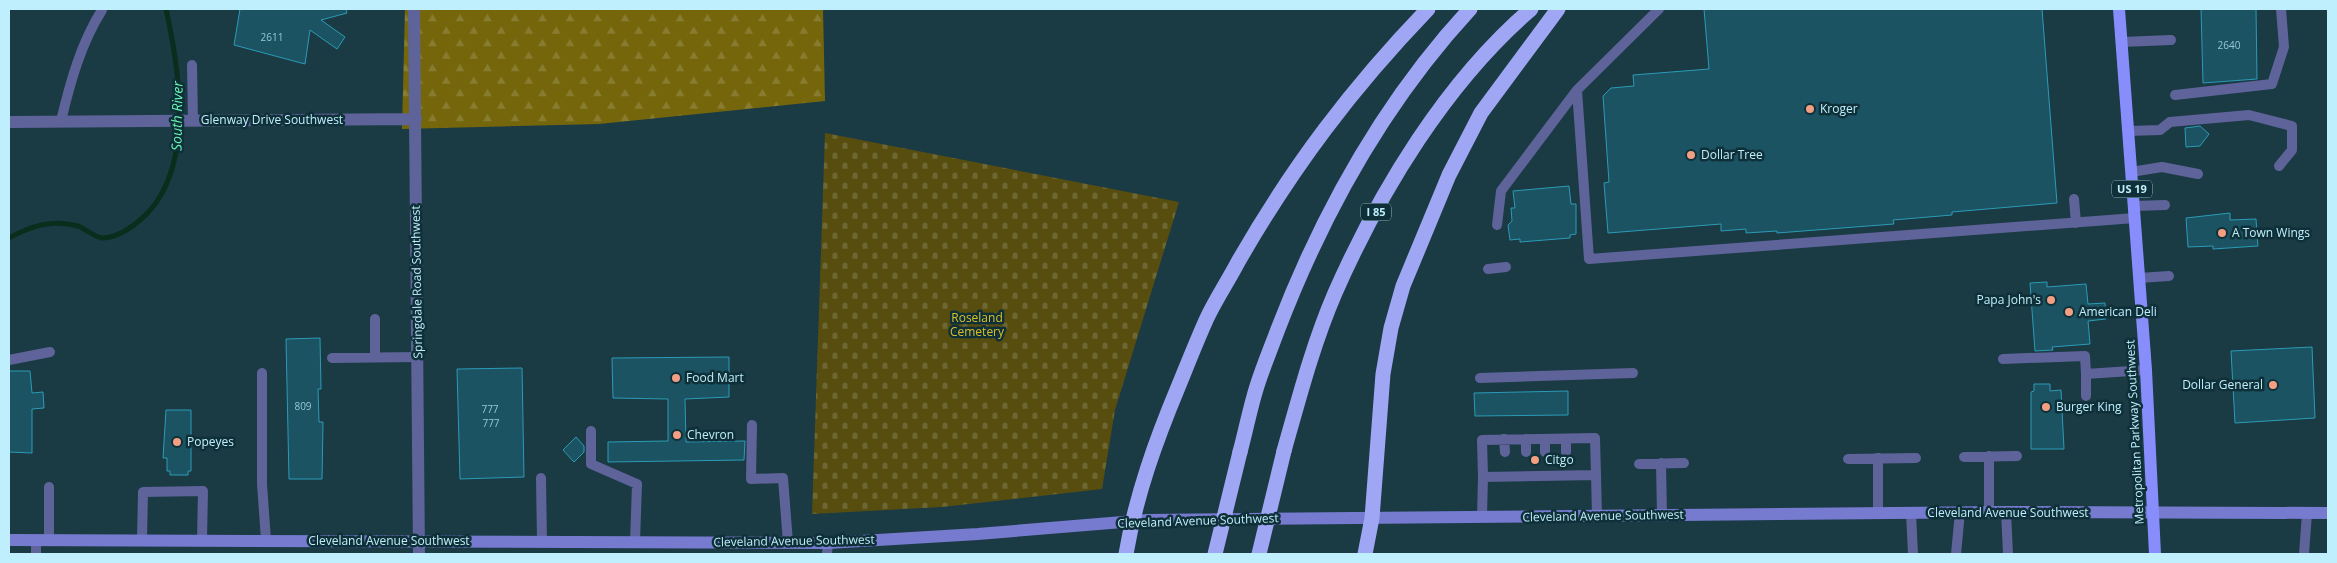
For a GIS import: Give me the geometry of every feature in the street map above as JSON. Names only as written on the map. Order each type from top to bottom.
[{"type":"highway","points":[[1126,554],[1132,522],[1159,432],[1207,318],[1264,218],[1297,166],[1335,114],[1380,59],[1428,9]]},
{"type":"highway","points":[[1215,554],[1257,386],[1299,275],[1327,215],[1358,159],[1403,92],[1470,9]]},
{"type":"highway","name":"I 85","points":[[1259,554],[1284,451],[1314,352],[1335,293],[1380,203],[1405,160],[1470,71],[1513,24],[1531,9]]},
{"type":"highway","points":[[1365,554],[1372,518],[1383,374],[1391,328],[1403,286],[1449,175],[1481,113],[1558,9]]},
{"type":"main road","name":"Metropolitan Parkway Southwest","points":[[2119,9],[2146,370],[2155,554]]},
{"type":"main road","name":"Cleveland Avenue Southwest","points":[[9,540],[266,540],[420,548],[542,542],[788,543],[827,549],[978,534],[1132,522],[1482,516],[1960,512],[2328,513]]},
{"type":"street","name":"Springdale Road Southwest","points":[[414,9],[420,548]]},
{"type":"street","name":"Glenway Drive Southwest","points":[[9,122],[416,119]]},
{"type":"lane","points":[[1497,226],[1501,191],[1578,90],[1659,9]]},
{"type":"lane","points":[[2175,95],[2272,84],[2284,47],[2281,9]]},
{"type":"lane","points":[[61,121],[77,66],[92,26],[102,10]]},
{"type":"lane","points":[[2121,42],[2171,40]]},
{"type":"lane","points":[[192,65],[193,120]]},
{"type":"lane","points":[[1578,90],[1584,260],[2076,223],[2165,205]]},
{"type":"lane","points":[[2128,131],[2160,130],[2170,122],[2249,115],[2292,126],[2292,150],[2279,166]]},
{"type":"lane","points":[[2131,172],[2162,167],[2198,174]]},
{"type":"lane","points":[[2074,199],[2076,223]]},
{"type":"lane","points":[[1488,268],[1506,267]]},
{"type":"lane","points":[[2139,278],[2169,276]]},
{"type":"lane","points":[[375,319],[375,357]]},
{"type":"lane","points":[[9,360],[50,352]]},
{"type":"lane","points":[[2003,358],[2085,356],[2086,396]]},
{"type":"lane","points":[[332,358],[418,357]]},
{"type":"lane","points":[[2086,374],[2146,370]]},
{"type":"lane","points":[[1480,378],[1633,372]]},
{"type":"lane","points":[[262,373],[262,484],[266,540]]},
{"type":"lane","points":[[752,425],[751,479],[783,478],[788,543]]},
{"type":"lane","points":[[591,431],[592,464],[637,484],[634,542]]},
{"type":"lane","points":[[1482,516],[1482,440],[1595,438],[1597,516]]},
{"type":"lane","points":[[1504,439],[1504,452]]},
{"type":"lane","points":[[1526,439],[1526,452]]},
{"type":"lane","points":[[1545,439],[1545,452]]},
{"type":"lane","points":[[1566,439],[1566,452]]},
{"type":"lane","points":[[1988,456],[1990,512]]},
{"type":"lane","points":[[1964,457],[2012,456]]},
{"type":"lane","points":[[1878,458],[1878,513]]},
{"type":"lane","points":[[1848,459],[1916,458]]},
{"type":"lane","points":[[1661,463],[1662,515]]},
{"type":"lane","points":[[1639,464],[1684,463]]},
{"type":"lane","points":[[1483,477],[1505,474],[1567,472],[1596,475]]},
{"type":"lane","points":[[541,478],[542,542]]},
{"type":"lane","points":[[36,554],[42,541],[49,487]]},
{"type":"lane","points":[[142,540],[143,492],[203,491],[202,540]]},
{"type":"lane","points":[[1956,554],[1960,512]]},
{"type":"lane","points":[[2006,512],[2008,554]]},
{"type":"lane","points":[[1911,513],[1913,554]]},
{"type":"lane","points":[[2304,554],[2307,513]]},
{"type":"green space","points":[[405,9],[823,9],[825,101],[599,124],[402,129]]},
{"type":"green space","name":"Roseland Cemetery","points":[[825,133],[1179,202],[1115,410],[1102,489],[942,507],[812,514]]},
{"type":"building","points":[[240,9],[346,9],[347,13],[321,20],[345,37],[337,49],[310,30],[305,64],[234,45]]},
{"type":"building","points":[[1704,9],[2042,9],[2057,203],[1952,212],[1952,215],[1893,220],[1894,224],[1777,233],[1777,231],[1746,233],[1746,229],[1721,231],[1721,224],[1608,233],[1604,183],[1609,182],[1603,96],[1611,88],[1634,86],[1633,75],[1709,69]]},
{"type":"building","points":[[2201,9],[2256,9],[2257,79],[2203,83]]},
{"type":"building","points":[[2200,126],[2209,134],[2200,146],[2186,147],[2185,128]]},
{"type":"building","points":[[1569,186],[1571,204],[1576,204],[1576,234],[1570,235],[1570,238],[1520,242],[1520,239],[1510,240],[1508,225],[1512,221],[1511,208],[1515,208],[1513,191]]},
{"type":"building","name":"A Town Wings","points":[[2230,213],[2230,220],[2256,219],[2258,246],[2213,249],[2213,246],[2188,247],[2186,218]]},
{"type":"building","name":"American Deli","points":[[2047,282],[2047,287],[2086,284],[2088,304],[2105,303],[2106,319],[2088,321],[2090,344],[2052,347],[2053,350],[2035,351],[2030,283]]},
{"type":"building","points":[[320,338],[321,389],[318,389],[319,422],[323,422],[322,479],[289,479],[286,339]]},
{"type":"building","name":"Dollar General","points":[[2312,347],[2315,418],[2235,423],[2231,351]]},
{"type":"building","points":[[729,357],[729,397],[685,399],[686,442],[745,441],[744,460],[608,462],[608,442],[668,441],[668,399],[613,398],[612,358]]},
{"type":"building","points":[[522,368],[524,477],[460,479],[457,369]]},
{"type":"building","points":[[9,371],[30,371],[32,393],[43,392],[44,408],[32,409],[32,453],[9,452]]},
{"type":"building","name":"Burger King","points":[[2034,384],[2050,384],[2050,391],[2061,390],[2064,449],[2031,449],[2031,392],[2034,391]]},
{"type":"building","points":[[1568,391],[1568,415],[1475,416],[1474,393]]},
{"type":"building","points":[[166,410],[191,410],[191,471],[188,471],[188,475],[170,475],[170,471],[167,471],[167,458],[163,458]]},
{"type":"building","points":[[576,437],[584,446],[584,452],[574,462],[563,450]]},
{"type":"waterway","name":"South River","points":[[9,238],[34,227],[59,223],[78,226],[102,238],[112,237],[122,233],[139,221],[157,201],[169,177],[176,150],[179,121],[176,62],[166,9]]},
{"type":"place","name":"Kroger","points":[[1810,109]]},
{"type":"place","name":"Dollar Tree","points":[[1691,155]]},
{"type":"place","name":"A Town Wings","points":[[2222,233]]},
{"type":"place","name":"Papa John's","points":[[2051,300]]},
{"type":"place","name":"American Deli","points":[[2069,312]]},
{"type":"place","name":"Food Mart","points":[[676,378]]},
{"type":"place","name":"Dollar General","points":[[2273,385]]},
{"type":"place","name":"Burger King","points":[[2046,407]]},
{"type":"place","name":"Chevron","points":[[677,435]]},
{"type":"place","name":"Popeyes","points":[[177,442]]},
{"type":"place","name":"Citgo","points":[[1535,460]]}]
